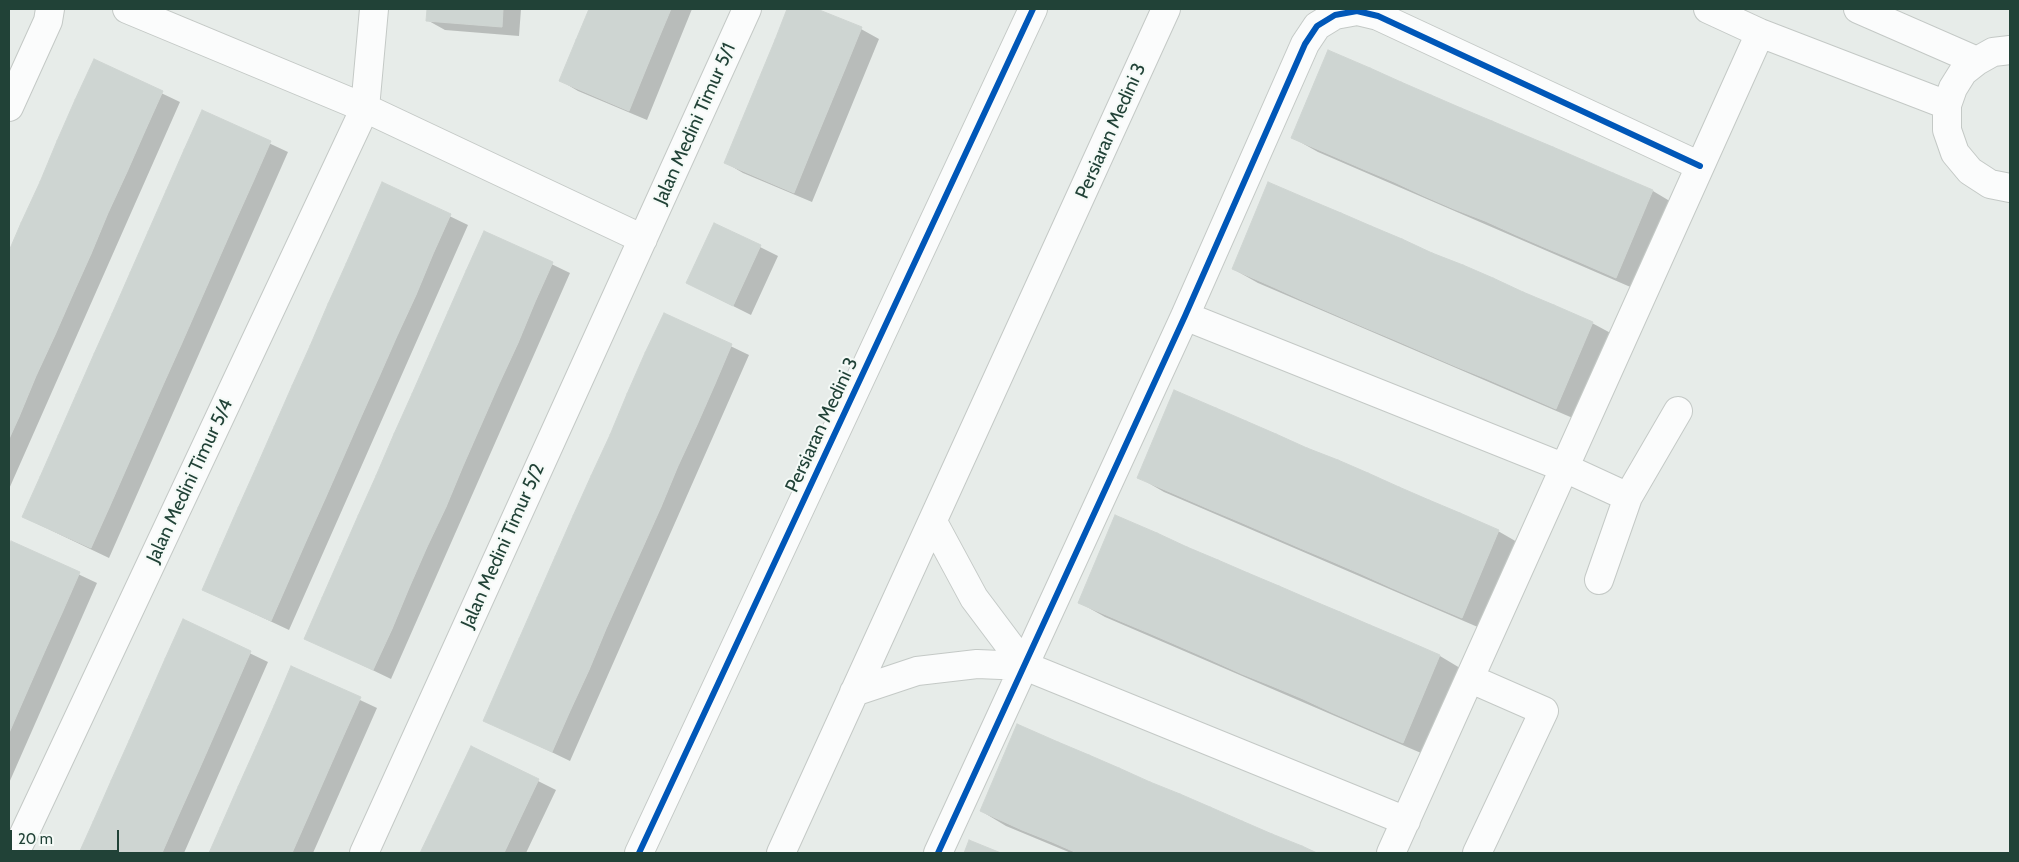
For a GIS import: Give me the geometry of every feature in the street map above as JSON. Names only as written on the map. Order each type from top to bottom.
[{"type":"street","points":[[9,107],[48,21],[50,9]]},
{"type":"street","points":[[127,9],[365,108],[643,239]]},
{"type":"street","name":"Jalan Medini Timur 5/4","points":[[15,853],[365,108],[374,9]]},
{"type":"street","name":"Jalan Medini Timur 5/1","points":[[643,239],[747,9]]},
{"type":"street","name":"Persiaran Medini 3","points":[[639,853],[1033,9]]},
{"type":"street","points":[[1020,36],[1046,9]]},
{"type":"street","name":"Persiaran Medini 3","points":[[781,853],[1166,9]]},
{"type":"street","points":[[1708,9],[1760,33],[1947,106]]},
{"type":"street","points":[[1858,9],[1977,61]]},
{"type":"street","points":[[938,853],[1185,316],[1305,44],[1317,26],[1335,15],[1357,11],[1378,16],[1700,166]]},
{"type":"street","points":[[1391,853],[1760,33]]},
{"type":"street","points":[[2010,50],[1993,52],[1963,72],[1953,88],[1947,106],[1947,130],[1955,153],[1970,171],[1990,184],[2010,188]]},
{"type":"street","name":"Jalan Medini Timur 5/2","points":[[364,853],[643,239]]},
{"type":"street","points":[[1185,316],[1565,468],[1628,497]]},
{"type":"street","points":[[1599,580],[1628,497],[1678,411]]},
{"type":"street","points":[[933,522],[974,598],[1025,666]]},
{"type":"street","points":[[854,692],[917,671],[977,664],[1025,666],[1406,821]]},
{"type":"street","points":[[1470,678],[1544,711],[1477,853]]},
{"type":"building","points":[[427,9],[503,9],[502,27],[426,21]]},
{"type":"building","points":[[589,9],[616,9],[663,28],[646,69],[576,40]]},
{"type":"building","points":[[616,9],[671,9],[663,28]]},
{"type":"building","points":[[787,9],[817,9],[862,27],[845,69],[775,40]]},
{"type":"building","points":[[576,40],[646,69],[629,111],[559,81]]},
{"type":"building","points":[[775,40],[845,69],[828,110],[758,81]]},
{"type":"building","points":[[1328,50],[1370,68],[1333,156],[1291,138]]},
{"type":"building","points":[[94,59],[163,91],[145,131],[75,100]]},
{"type":"building","points":[[1370,68],[1401,82],[1363,169],[1333,156]]},
{"type":"building","points":[[758,81],[828,110],[811,151],[741,122]]},
{"type":"building","points":[[1401,82],[1431,95],[1394,182],[1363,169]]},
{"type":"building","points":[[1431,95],[1461,108],[1424,196],[1394,182]]},
{"type":"building","points":[[75,100],[145,131],[127,172],[57,141]]},
{"type":"building","points":[[1461,108],[1492,121],[1454,209],[1424,196]]},
{"type":"building","points":[[202,110],[271,141],[253,182],[184,150]]},
{"type":"building","points":[[1492,121],[1522,134],[1485,221],[1454,209]]},
{"type":"building","points":[[741,122],[811,151],[794,193],[724,163]]},
{"type":"building","points":[[1522,134],[1553,147],[1516,235],[1485,221]]},
{"type":"building","points":[[57,141],[127,172],[108,213],[40,182]]},
{"type":"building","points":[[1553,147],[1583,160],[1546,248],[1516,235]]},
{"type":"building","points":[[184,150],[253,182],[235,222],[166,191]]},
{"type":"building","points":[[1583,160],[1613,173],[1577,261],[1546,248]]},
{"type":"building","points":[[1613,173],[1653,190],[1616,278],[1577,261]]},
{"type":"building","points":[[40,182],[108,213],[91,254],[21,223]]},
{"type":"building","points":[[382,182],[451,214],[433,254],[364,223]]},
{"type":"building","points":[[1268,182],[1310,200],[1273,287],[1232,269]]},
{"type":"building","points":[[166,191],[235,222],[217,263],[148,232]]},
{"type":"building","points":[[1310,200],[1341,213],[1304,301],[1273,287]]},
{"type":"building","points":[[1341,213],[1371,226],[1334,314],[1304,301]]},
{"type":"building","points":[[21,223],[91,254],[73,294],[9,266],[9,251]]},
{"type":"building","points":[[364,223],[433,254],[416,295],[346,264]]},
{"type":"building","points":[[714,223],[761,245],[733,306],[686,283]]},
{"type":"building","points":[[1371,226],[1402,239],[1364,327],[1334,314]]},
{"type":"building","points":[[484,231],[553,262],[535,302],[466,271]]},
{"type":"building","points":[[148,232],[217,263],[199,304],[130,273]]},
{"type":"building","points":[[1402,239],[1432,253],[1395,340],[1364,327]]},
{"type":"building","points":[[1432,253],[1463,265],[1425,353],[1395,340]]},
{"type":"building","points":[[346,264],[416,295],[397,336],[328,304]]},
{"type":"building","points":[[1463,265],[1493,278],[1455,366],[1425,353]]},
{"type":"building","points":[[9,266],[73,294],[55,335],[9,315]]},
{"type":"building","points":[[466,271],[535,302],[518,343],[448,312]]},
{"type":"building","points":[[130,273],[199,304],[181,345],[112,314]]},
{"type":"building","points":[[1493,278],[1523,292],[1487,379],[1455,366]]},
{"type":"building","points":[[1523,292],[1554,305],[1517,392],[1487,379]]},
{"type":"building","points":[[328,304],[397,336],[379,377],[310,346]]},
{"type":"building","points":[[1554,305],[1593,322],[1556,409],[1517,392]]},
{"type":"building","points":[[448,312],[518,343],[499,384],[430,353]]},
{"type":"building","points":[[664,313],[732,344],[715,384],[645,353]]},
{"type":"building","points":[[112,314],[181,345],[163,385],[94,354]]},
{"type":"building","points":[[9,315],[55,335],[36,376],[9,363]]},
{"type":"building","points":[[310,346],[379,377],[361,417],[292,386]]},
{"type":"building","points":[[430,353],[499,384],[481,425],[412,394]]},
{"type":"building","points":[[645,353],[715,384],[697,425],[627,394]]},
{"type":"building","points":[[94,354],[163,385],[145,426],[76,395]]},
{"type":"building","points":[[9,363],[36,376],[19,417],[9,412]]},
{"type":"building","points":[[292,386],[361,417],[343,458],[274,427]]},
{"type":"building","points":[[1174,390],[1216,408],[1179,496],[1137,478]]},
{"type":"building","points":[[412,394],[481,425],[463,466],[394,434]]},
{"type":"building","points":[[627,394],[697,425],[678,466],[610,435]]},
{"type":"building","points":[[76,395],[145,426],[127,467],[58,436]]},
{"type":"building","points":[[1216,408],[1246,421],[1209,509],[1179,496]]},
{"type":"building","points":[[9,412],[19,417],[9,439]]},
{"type":"building","points":[[1246,421],[1276,434],[1240,522],[1209,509]]},
{"type":"building","points":[[274,427],[343,458],[325,499],[256,468]]},
{"type":"building","points":[[394,434],[463,466],[446,507],[376,476]]},
{"type":"building","points":[[1276,434],[1307,448],[1270,535],[1240,522]]},
{"type":"building","points":[[610,435],[678,466],[661,507],[591,476]]},
{"type":"building","points":[[58,436],[127,467],[109,508],[40,477]]},
{"type":"building","points":[[1307,448],[1338,460],[1300,548],[1270,535]]},
{"type":"building","points":[[1338,460],[1368,473],[1331,561],[1300,548]]},
{"type":"building","points":[[256,468],[325,499],[307,539],[238,508]]},
{"type":"building","points":[[1368,473],[1399,487],[1361,574],[1331,561]]},
{"type":"building","points":[[376,476],[446,507],[427,547],[358,516]]},
{"type":"building","points":[[591,476],[661,507],[643,547],[573,516]]},
{"type":"building","points":[[40,477],[109,508],[91,548],[22,517]]},
{"type":"building","points":[[1399,487],[1429,500],[1392,588],[1361,574]]},
{"type":"building","points":[[1429,500],[1460,513],[1422,601],[1392,588]]},
{"type":"building","points":[[238,508],[307,539],[289,580],[220,549]]},
{"type":"building","points":[[1460,513],[1499,530],[1462,618],[1422,601]]},
{"type":"building","points":[[1115,515],[1157,533],[1120,621],[1078,603]]},
{"type":"building","points":[[358,516],[427,547],[409,588],[340,557]]},
{"type":"building","points":[[573,516],[643,547],[624,589],[555,557]]},
{"type":"building","points":[[1157,533],[1187,547],[1151,634],[1120,621]]},
{"type":"building","points":[[11,541],[80,572],[62,613],[9,589],[9,546]]},
{"type":"building","points":[[1187,547],[1218,560],[1181,647],[1151,634]]},
{"type":"building","points":[[220,549],[289,580],[271,621],[202,590]]},
{"type":"building","points":[[340,557],[409,588],[392,629],[322,598]]},
{"type":"building","points":[[555,557],[624,589],[606,629],[537,598]]},
{"type":"building","points":[[1218,560],[1248,573],[1211,660],[1181,647]]},
{"type":"building","points":[[1248,573],[1279,586],[1242,674],[1211,660]]},
{"type":"building","points":[[1279,586],[1309,599],[1272,686],[1242,674]]},
{"type":"building","points":[[9,589],[62,613],[44,653],[9,638]]},
{"type":"building","points":[[322,598],[392,629],[373,670],[304,639]]},
{"type":"building","points":[[537,598],[606,629],[589,670],[519,639]]},
{"type":"building","points":[[1309,599],[1340,612],[1303,699],[1272,686]]},
{"type":"building","points":[[1340,612],[1370,625],[1333,713],[1303,699]]},
{"type":"building","points":[[183,619],[251,651],[234,690],[165,659]]},
{"type":"building","points":[[1370,625],[1401,638],[1363,726],[1333,713]]},
{"type":"building","points":[[9,638],[44,653],[26,694],[9,687]]},
{"type":"building","points":[[1401,638],[1440,655],[1403,743],[1363,726]]},
{"type":"building","points":[[519,639],[589,670],[570,711],[501,680]]},
{"type":"building","points":[[165,659],[234,690],[216,731],[147,700]]},
{"type":"building","points":[[291,666],[361,697],[343,737],[274,706]]},
{"type":"building","points":[[501,680],[570,711],[552,752],[483,721]]},
{"type":"building","points":[[9,687],[26,694],[9,733]]},
{"type":"building","points":[[147,700],[216,731],[198,772],[129,741]]},
{"type":"building","points":[[274,706],[343,737],[325,778],[256,747]]},
{"type":"building","points":[[1017,724],[1058,742],[1022,830],[980,811]]},
{"type":"building","points":[[129,741],[198,772],[180,812],[111,781]]},
{"type":"building","points":[[1058,742],[1089,755],[1052,842],[1022,830]]},
{"type":"building","points":[[471,746],[539,779],[520,819],[452,786]]},
{"type":"building","points":[[256,747],[325,778],[307,819],[238,787]]},
{"type":"building","points":[[1089,755],[1119,768],[1084,853],[1077,853],[1052,842]]},
{"type":"building","points":[[1119,768],[1150,782],[1120,853],[1084,853]]},
{"type":"building","points":[[111,781],[180,812],[162,853],[93,822]]},
{"type":"building","points":[[1150,782],[1180,794],[1155,853],[1120,853]]},
{"type":"building","points":[[452,786],[520,819],[504,853],[489,853],[433,826]]},
{"type":"building","points":[[238,787],[307,819],[292,853],[275,853],[220,828]]},
{"type":"building","points":[[1180,794],[1210,807],[1191,853],[1155,853]]},
{"type":"building","points":[[1210,807],[1242,821],[1228,853],[1191,853]]},
{"type":"building","points":[[1242,821],[1272,834],[1263,853],[1228,853]]},
{"type":"building","points":[[93,822],[162,853],[79,853]]},
{"type":"building","points":[[433,826],[489,853],[420,853]]},
{"type":"building","points":[[220,828],[275,853],[209,853]]},
{"type":"building","points":[[1272,834],[1302,846],[1299,853],[1263,853]]},
{"type":"building","points":[[969,840],[1001,853],[964,853]]},
{"type":"building","points":[[1302,846],[1317,853],[1299,853]]},
{"type":"cycle path","points":[[639,853],[1033,9]]},
{"type":"cycle path","points":[[938,853],[1185,316],[1305,44],[1317,26],[1335,15],[1357,11],[1378,16],[1700,166]]}]
